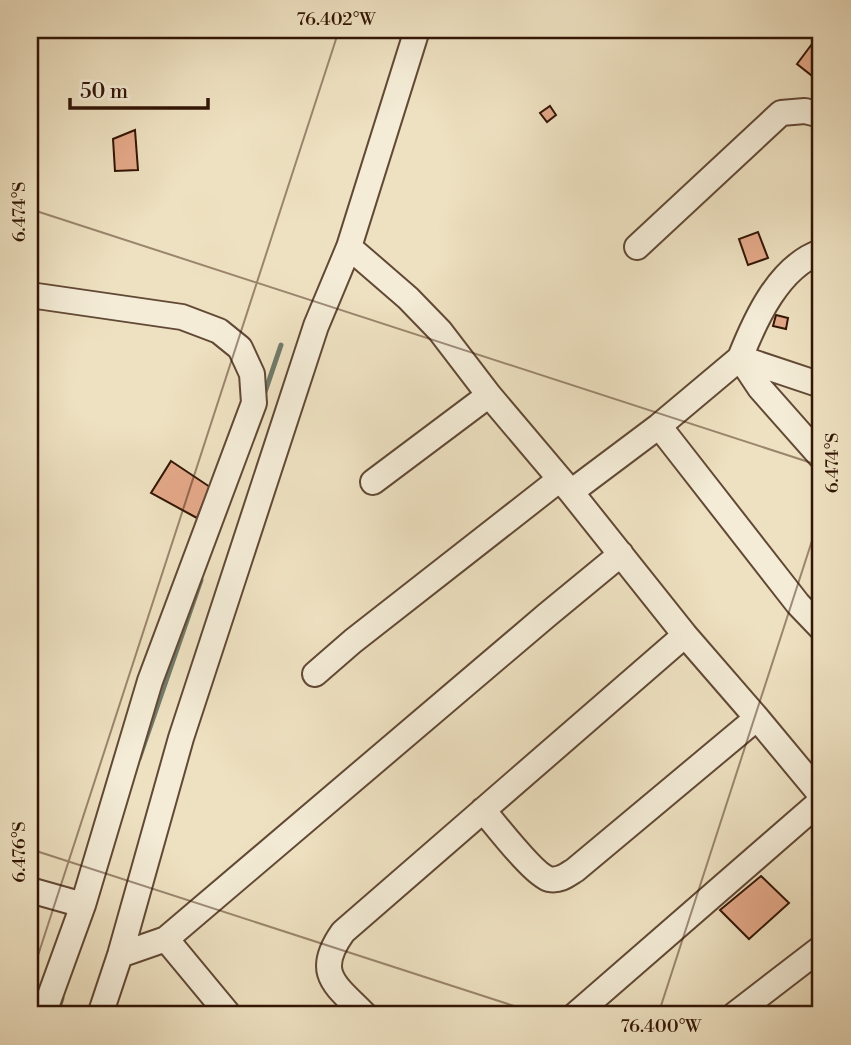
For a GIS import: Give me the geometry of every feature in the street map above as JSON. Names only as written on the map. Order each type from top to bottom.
[{"type":"street","points":[[100,1015],[120,955],[181,738],[316,326],[349,247],[417,30]]},
{"type":"street","points":[[637,247],[781,113],[805,110],[821,115]]},
{"type":"street","points":[[349,247],[408,298],[440,331],[685,635],[821,795]]},
{"type":"street","points":[[315,674],[362,634],[566,485],[659,426],[740,358],[753,325],[770,296],[797,265],[821,252]]},
{"type":"street","points":[[30,295],[182,317],[219,331],[240,348],[252,374],[254,402],[150,681],[83,905],[43,1015]]},
{"type":"street","points":[[740,358],[821,385]]},
{"type":"street","points":[[740,358],[760,388],[821,456]]},
{"type":"street","points":[[373,482],[489,395]]},
{"type":"street","points":[[659,426],[798,604],[821,628]]},
{"type":"street","points":[[120,955],[166,939],[621,554]]},
{"type":"street","points":[[365,1015],[335,985],[329,974],[328,961],[333,947],[344,932],[685,635]]},
{"type":"street","points":[[483,810],[536,870],[548,879],[562,879],[757,718]]},
{"type":"street","points":[[575,1015],[821,801]]},
{"type":"street","points":[[30,890],[83,905]]},
{"type":"street","points":[[166,939],[229,1015]]},
{"type":"street","points":[[734,1015],[821,948]]},
{"type":"building","points":[[821,32],[821,72],[816,79],[797,64]]},
{"type":"building","points":[[550,106],[556,115],[547,122],[540,113]]},
{"type":"building","points":[[135,130],[138,170],[115,171],[113,139]]},
{"type":"building","points":[[758,232],[768,258],[748,265],[739,239]]},
{"type":"building","points":[[776,315],[788,318],[786,329],[773,326]]},
{"type":"building","points":[[171,461],[210,487],[197,518],[151,493]]},
{"type":"building","points":[[761,876],[789,903],[749,939],[720,910]]},
{"type":"waterway","points":[[264,395],[281,345]]},
{"type":"waterway","points":[[139,759],[201,580]]},
{"type":"waterway","points":[[57,1015],[62,998]]}]
